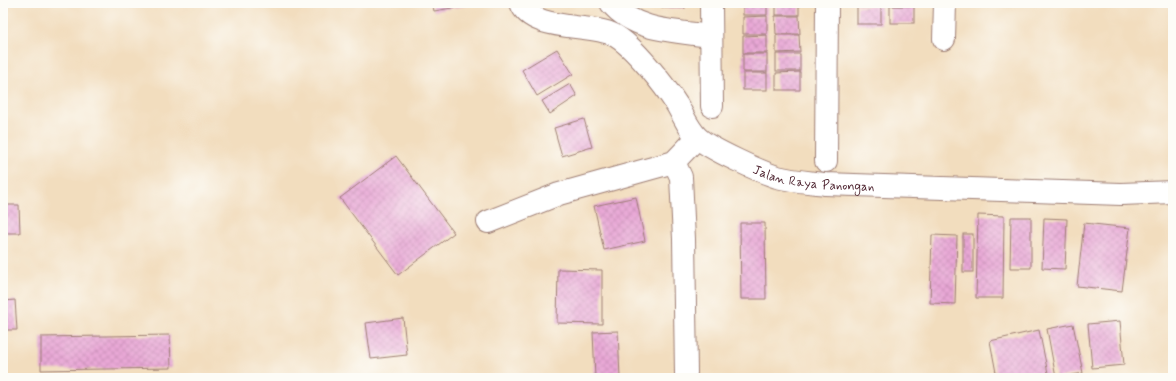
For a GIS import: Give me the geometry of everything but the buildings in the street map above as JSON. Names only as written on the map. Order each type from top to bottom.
[{"type":"street","name":"Jalan Raya Panongan","points":[[521,3],[525,12],[537,18],[554,24],[594,29],[614,36],[630,48],[655,76],[674,101],[697,138],[776,177],[825,184],[1121,194],[1173,192]]},
{"type":"street","points":[[611,3],[628,18],[646,27],[711,36]]},
{"type":"street","points":[[711,3],[712,106]]},
{"type":"street","points":[[826,161],[827,3]]},
{"type":"street","points":[[944,39],[945,3]]},
{"type":"street","points":[[488,222],[559,194],[674,162],[697,138]]},
{"type":"street","points":[[674,162],[681,177],[684,239],[686,373]]}]
